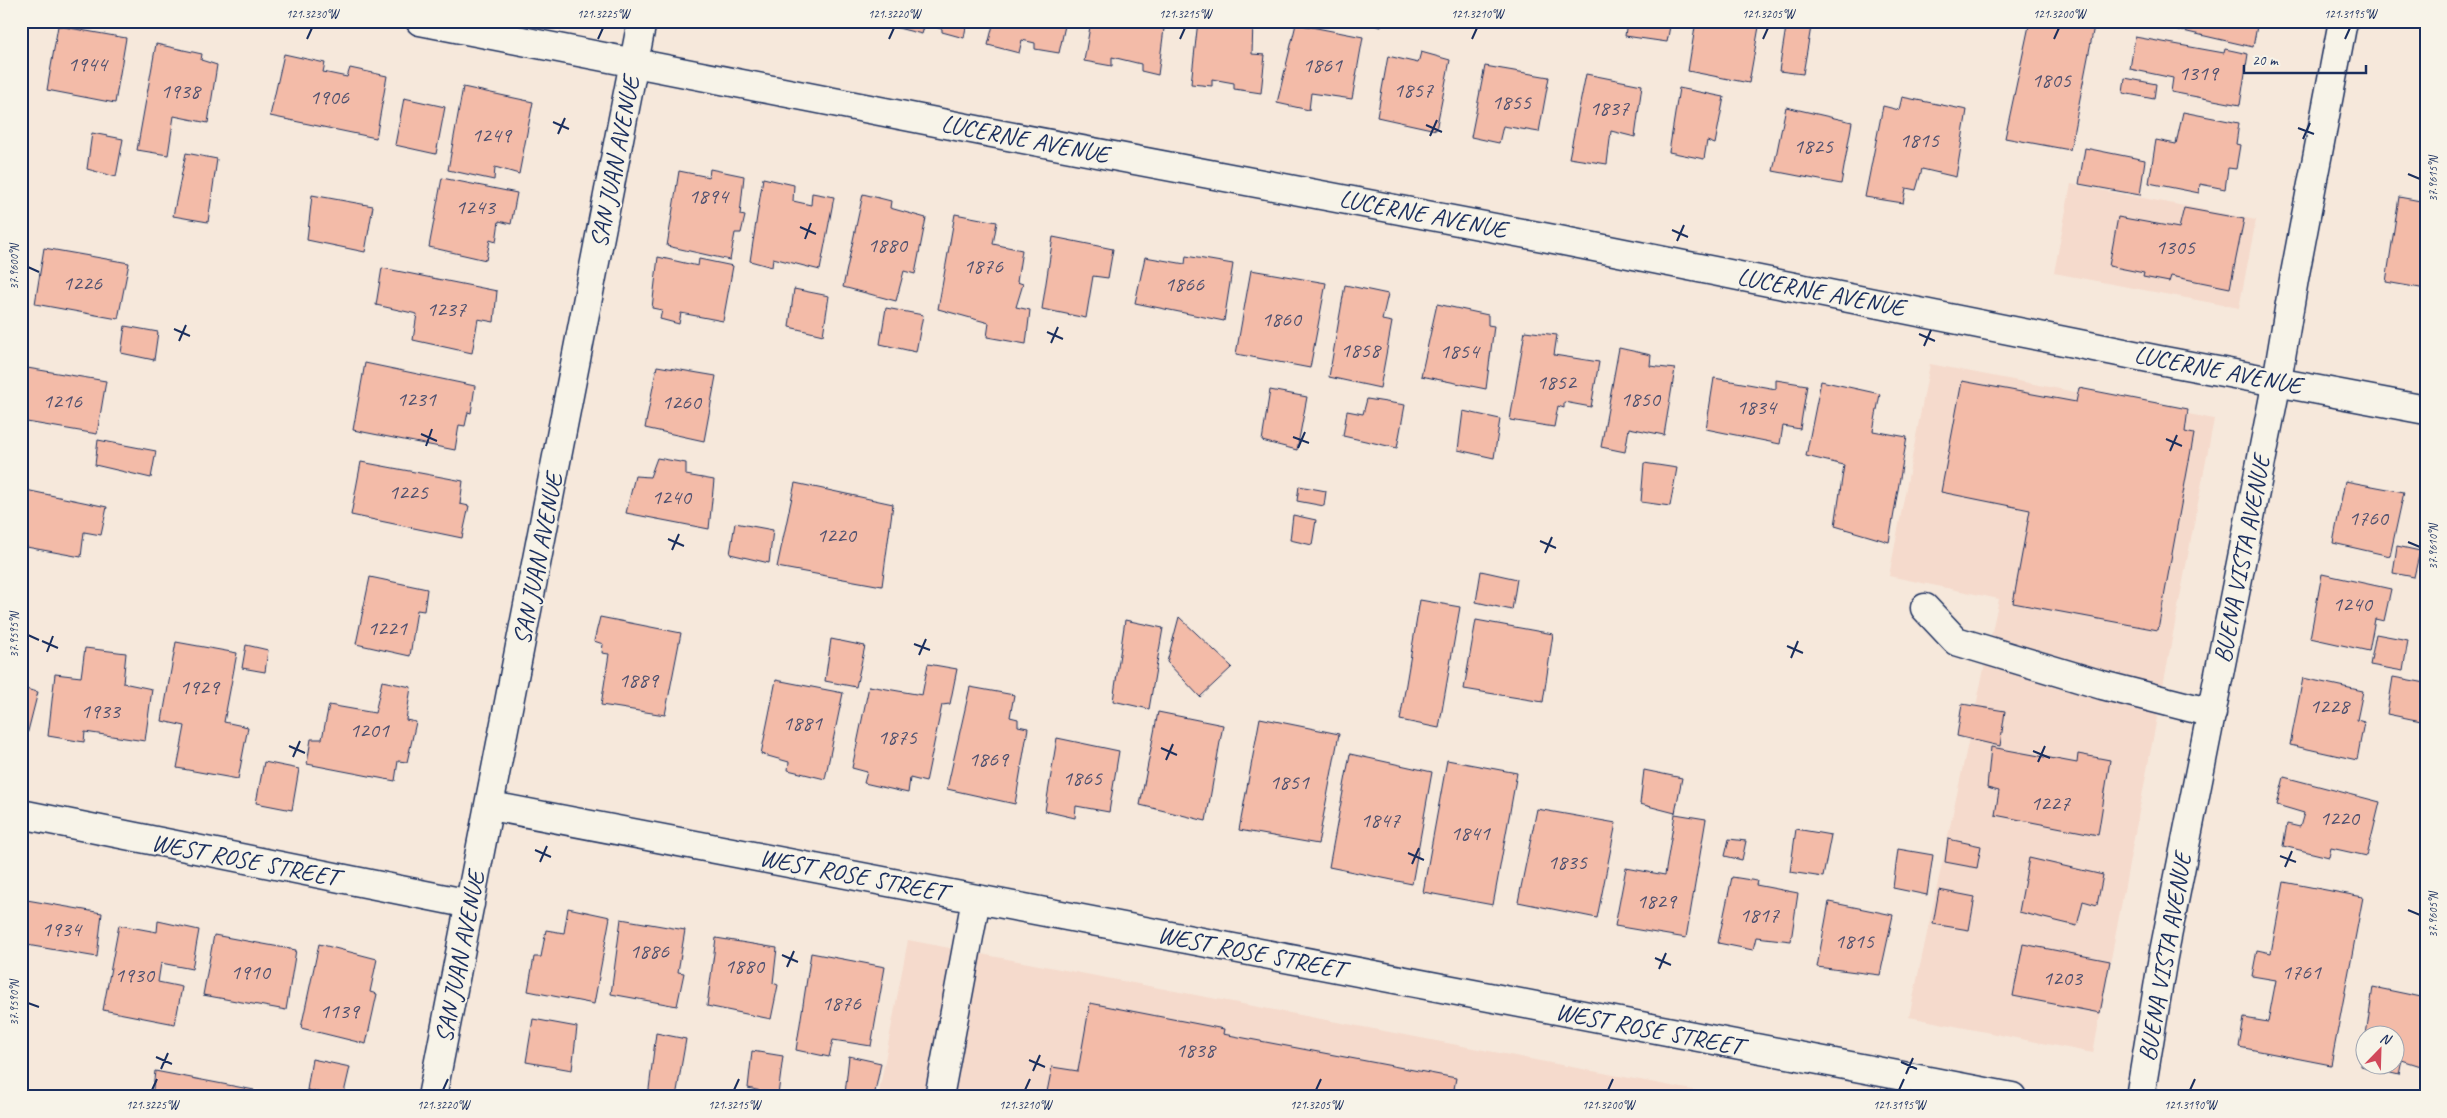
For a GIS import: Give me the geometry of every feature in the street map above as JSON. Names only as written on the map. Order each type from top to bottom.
[{"type":"street","name":"LUCERNE AVENUE","points":[[420,21],[1559,240],[2159,360],[2426,410]]},
{"type":"street","name":"SAN JUAN AVENUE","points":[[432,1097],[642,21]]},
{"type":"street","name":"BUENA VISTA AVENUE","points":[[2140,1097],[2163,957],[2277,381],[2294,279],[2343,21]]},
{"type":"street","points":[[1925,608],[1956,641],[2102,685],[2212,712]]},
{"type":"street","name":"WEST ROSE STREET","points":[[490,806],[2012,1097]]},
{"type":"street","name":"WEST ROSE STREET","points":[[21,814],[470,904]]},
{"type":"street","points":[[939,1097],[976,899]]},
{"type":"shaded area","points":[[2071,184],[2256,220],[2239,308],[2054,273]]},
{"type":"shaded area","points":[[1930,364],[2214,419],[2093,1053],[1909,1017],[1999,599],[1889,576]]},
{"type":"shaded area","points":[[908,940],[1729,1097],[878,1097]]},
{"type":"building","points":[[891,21],[967,21],[964,38],[942,32],[942,29],[925,24],[922,34],[890,26]]},
{"type":"building","points":[[994,21],[1066,21],[1059,53],[1035,49],[1035,43],[1022,40],[1019,53],[988,45]]},
{"type":"building","points":[[1091,21],[1165,21],[1158,75],[1141,71],[1141,64],[1112,57],[1112,66],[1084,61]]},
{"type":"building","points":[[1198,21],[1253,21],[1252,54],[1265,55],[1261,93],[1234,89],[1234,83],[1212,79],[1212,86],[1191,84]]},
{"type":"building","points":[[1357,21],[1382,21],[1381,27]]},
{"type":"building","points":[[1627,21],[1671,21],[1667,42],[1625,36]]},
{"type":"building","points":[[1696,21],[1760,21],[1749,83],[1688,71]]},
{"type":"building","points":[[1787,21],[1812,21],[1803,74],[1779,71]]},
{"type":"building","points":[[2030,21],[2095,21],[2070,150],[2005,138]]},
{"type":"building","points":[[2171,21],[2258,21],[2253,47],[2170,28]]},
{"type":"building","points":[[1296,24],[1363,37],[1352,99],[1311,93],[1309,110],[1277,103]]},
{"type":"building","points":[[58,26],[126,38],[115,103],[47,90]]},
{"type":"building","points":[[2135,37],[2224,53],[2225,49],[2248,54],[2240,105],[2171,92],[2173,78],[2130,69]]},
{"type":"building","points":[[156,44],[202,54],[201,60],[217,65],[208,123],[174,116],[168,155],[137,150]]},
{"type":"building","points":[[1421,52],[1450,60],[1436,130],[1377,117],[1388,56],[1418,63]]},
{"type":"building","points":[[284,54],[325,63],[323,72],[347,77],[350,68],[387,76],[376,138],[270,116]]},
{"type":"building","points":[[1485,66],[1549,77],[1539,132],[1503,126],[1499,143],[1471,137]]},
{"type":"building","points":[[1586,74],[1642,85],[1635,137],[1611,131],[1607,164],[1569,158]]},
{"type":"building","points":[[2125,78],[2156,84],[2154,99],[2123,93]]},
{"type":"building","points":[[463,87],[533,102],[519,174],[495,167],[494,180],[448,170]]},
{"type":"building","points":[[1679,88],[1724,97],[1715,144],[1707,141],[1704,159],[1669,152]]},
{"type":"building","points":[[1902,97],[1967,110],[1956,177],[1922,169],[1916,190],[1906,188],[1903,203],[1865,197],[1883,106],[1899,110]]},
{"type":"building","points":[[404,98],[445,107],[436,154],[395,145]]},
{"type":"building","points":[[1786,107],[1852,122],[1841,184],[1773,171]]},
{"type":"building","points":[[2183,112],[2239,123],[2236,144],[2240,145],[2236,169],[2228,168],[2225,189],[2200,184],[2199,193],[2149,183],[2156,140],[2176,144]]},
{"type":"building","points":[[92,133],[123,139],[116,177],[87,169]]},
{"type":"building","points":[[2085,148],[2145,160],[2140,195],[2079,184]]},
{"type":"building","points":[[186,153],[217,159],[208,222],[173,216]]},
{"type":"building","points":[[710,169],[744,176],[740,215],[745,216],[741,233],[735,233],[730,260],[667,246],[679,171],[709,177]]},
{"type":"building","points":[[442,178],[517,193],[511,224],[499,221],[496,242],[490,240],[486,260],[429,247]]},
{"type":"building","points":[[763,178],[794,185],[793,201],[811,205],[812,193],[834,197],[820,270],[773,258],[772,267],[750,261]]},
{"type":"building","points":[[863,194],[891,201],[890,208],[926,218],[915,274],[904,271],[896,301],[843,287]]},
{"type":"building","points":[[312,195],[373,206],[365,252],[307,240]]},
{"type":"building","points":[[2399,197],[2426,202],[2426,289],[2386,282]]},
{"type":"building","points":[[2184,208],[2244,219],[2230,288],[2171,276],[2169,282],[2143,277],[2144,273],[2109,266],[2118,217],[2179,228]]},
{"type":"building","points":[[955,214],[997,222],[993,244],[1022,250],[1017,282],[1023,284],[1016,307],[1030,310],[1026,344],[987,337],[989,323],[938,309]]},
{"type":"building","points":[[1053,237],[1113,249],[1108,278],[1093,276],[1086,318],[1042,309]]},
{"type":"building","points":[[44,248],[129,263],[118,319],[35,304]]},
{"type":"building","points":[[1186,256],[1233,264],[1224,321],[1135,303],[1145,257],[1185,264]]},
{"type":"building","points":[[658,257],[698,266],[699,259],[733,266],[723,321],[681,313],[679,324],[660,319],[662,310],[652,308]]},
{"type":"building","points":[[382,268],[497,291],[494,322],[478,319],[472,353],[413,340],[417,314],[376,305]]},
{"type":"building","points":[[1251,270],[1326,283],[1310,368],[1236,354]]},
{"type":"building","points":[[1345,285],[1388,294],[1382,320],[1392,322],[1380,388],[1329,377]]},
{"type":"building","points":[[794,289],[829,296],[823,335],[789,327]]},
{"type":"building","points":[[1437,304],[1488,315],[1488,325],[1494,326],[1486,389],[1421,376]]},
{"type":"building","points":[[886,308],[923,315],[916,352],[880,344]]},
{"type":"building","points":[[125,326],[158,332],[154,360],[121,353]]},
{"type":"building","points":[[1525,331],[1557,335],[1554,355],[1599,362],[1591,407],[1564,402],[1564,408],[1558,406],[1554,427],[1510,420]]},
{"type":"building","points":[[1619,348],[1651,355],[1650,366],[1675,369],[1664,435],[1629,428],[1625,452],[1601,447]]},
{"type":"building","points":[[365,363],[475,386],[471,413],[468,412],[465,426],[459,425],[455,450],[353,430]]},
{"type":"building","points":[[657,366],[716,376],[704,441],[645,428]]},
{"type":"building","points":[[21,367],[106,381],[97,434],[21,421]]},
{"type":"building","points":[[1714,378],[1776,389],[1776,380],[1807,385],[1800,429],[1783,426],[1780,444],[1706,429]]},
{"type":"building","points":[[1821,381],[1880,394],[1873,431],[1907,437],[1889,542],[1835,526],[1844,465],[1806,456]]},
{"type":"building","points":[[1962,381],[2076,402],[2079,388],[2188,409],[2185,432],[2194,434],[2158,630],[2013,603],[2030,510],[1941,492]]},
{"type":"building","points":[[1270,390],[1307,397],[1297,450],[1262,441]]},
{"type":"building","points":[[1367,399],[1405,405],[1397,448],[1343,436],[1347,411],[1363,414]]},
{"type":"building","points":[[1463,411],[1500,419],[1494,458],[1458,450]]},
{"type":"building","points":[[98,440],[156,451],[151,478],[95,465]]},
{"type":"building","points":[[657,458],[686,463],[686,475],[714,480],[709,529],[626,513],[635,476],[650,477]]},
{"type":"building","points":[[361,462],[463,481],[460,504],[469,506],[462,538],[351,515]]},
{"type":"building","points":[[1644,463],[1677,468],[1670,506],[1641,502]]},
{"type":"building","points":[[2345,481],[2404,492],[2390,556],[2333,543]]},
{"type":"building","points":[[795,483],[893,504],[882,586],[777,567]]},
{"type":"building","points":[[1299,486],[1326,491],[1324,506],[1297,501]]},
{"type":"building","points":[[21,489],[107,507],[101,535],[84,532],[81,557],[21,546]]},
{"type":"building","points":[[1293,515],[1316,520],[1312,545],[1290,540]]},
{"type":"building","points":[[735,523],[773,530],[769,563],[730,554]]},
{"type":"building","points":[[2397,546],[2420,551],[2414,577],[2393,573]]},
{"type":"building","points":[[1481,571],[1517,579],[1512,610],[1476,602]]},
{"type":"building","points":[[2322,574],[2391,589],[2384,621],[2375,619],[2369,651],[2310,638]]},
{"type":"building","points":[[370,577],[427,589],[424,611],[417,610],[410,656],[356,644]]},
{"type":"building","points":[[1420,600],[1460,607],[1439,728],[1400,720]]},
{"type":"building","points":[[600,617],[681,633],[665,715],[601,705],[609,654],[602,653],[603,644],[594,641]]},
{"type":"building","points":[[1179,617],[1232,667],[1200,697],[1167,662]]},
{"type":"building","points":[[1125,620],[1163,628],[1149,709],[1113,701]]},
{"type":"building","points":[[1476,620],[1553,634],[1543,702],[1464,689]]},
{"type":"building","points":[[2376,634],[2408,640],[2403,671],[2370,665]]},
{"type":"building","points":[[831,639],[865,646],[856,687],[825,681]]},
{"type":"building","points":[[176,642],[237,653],[224,722],[248,727],[238,779],[177,768],[185,726],[162,721]]},
{"type":"building","points":[[246,645],[268,650],[265,672],[242,668]]},
{"type":"building","points":[[85,648],[126,653],[123,683],[152,689],[145,741],[85,732],[84,742],[48,736],[55,674],[81,677]]},
{"type":"building","points":[[928,664],[957,669],[950,704],[942,705],[926,782],[910,778],[908,793],[864,783],[867,772],[852,768],[869,686],[922,695]]},
{"type":"building","points":[[2393,677],[2426,683],[2426,722],[2387,714]]},
{"type":"building","points":[[2303,678],[2363,691],[2357,720],[2364,722],[2357,760],[2290,745]]},
{"type":"building","points":[[776,680],[843,693],[825,779],[788,770],[789,762],[761,754]]},
{"type":"building","points":[[382,681],[411,687],[406,720],[416,722],[407,762],[398,761],[395,781],[307,764],[311,739],[322,739],[329,705],[375,713]]},
{"type":"building","points":[[970,687],[1014,695],[1010,717],[1018,719],[1018,726],[1028,728],[1015,804],[947,789]]},
{"type":"building","points":[[21,688],[38,692],[27,735],[21,733]]},
{"type":"building","points":[[1962,704],[2005,711],[2000,746],[1957,736]]},
{"type":"building","points":[[1158,712],[1223,725],[1206,821],[1140,805]]},
{"type":"building","points":[[1260,718],[1339,734],[1318,844],[1239,830]]},
{"type":"building","points":[[1057,738],[1119,751],[1109,812],[1076,806],[1075,818],[1045,811]]},
{"type":"building","points":[[1991,747],[2077,763],[2078,754],[2110,760],[2098,835],[1995,815],[1999,791],[1987,788]]},
{"type":"building","points":[[1350,754],[1432,772],[1412,884],[1329,867]]},
{"type":"building","points":[[1447,760],[1517,773],[1493,905],[1423,892]]},
{"type":"building","points":[[264,762],[299,769],[292,810],[256,803]]},
{"type":"building","points":[[1644,770],[1682,778],[1675,813],[1640,804]]},
{"type":"building","points":[[2284,777],[2380,802],[2367,856],[2331,848],[2329,857],[2283,846],[2287,824],[2300,827],[2304,813],[2277,805]]},
{"type":"building","points":[[1537,809],[1616,823],[1597,918],[1518,902]]},
{"type":"building","points":[[1675,814],[1706,819],[1686,938],[1615,926],[1626,868],[1665,875]]},
{"type":"building","points":[[1796,829],[1831,835],[1823,877],[1790,872]]},
{"type":"building","points":[[1729,839],[1746,841],[1742,860],[1725,856]]},
{"type":"building","points":[[1948,839],[1981,846],[1977,868],[1945,862]]},
{"type":"building","points":[[1898,849],[1933,855],[1927,895],[1893,888]]},
{"type":"building","points":[[2029,858],[2103,875],[2097,905],[2083,901],[2077,926],[2019,912]]},
{"type":"building","points":[[1732,877],[1757,881],[1756,885],[1798,893],[1791,941],[1756,937],[1753,950],[1718,943]]},
{"type":"building","points":[[2284,882],[2363,897],[2331,1065],[2239,1047],[2244,1018],[2268,1022],[2276,980],[2252,976],[2257,950],[2271,953]]},
{"type":"building","points":[[1939,890],[1975,897],[1969,930],[1933,924]]},
{"type":"building","points":[[21,899],[102,913],[97,957],[21,944]]},
{"type":"building","points":[[1829,902],[1893,915],[1880,975],[1817,967]]},
{"type":"building","points":[[568,908],[610,917],[594,1004],[528,991],[534,957],[541,957],[546,930],[564,933]]},
{"type":"building","points":[[621,919],[685,930],[678,972],[684,973],[677,1006],[611,994]]},
{"type":"building","points":[[158,921],[199,930],[192,969],[161,963],[158,982],[182,987],[175,1024],[103,1010],[119,925],[157,932]]},
{"type":"building","points":[[214,935],[296,950],[286,1010],[203,995]]},
{"type":"building","points":[[716,938],[777,948],[773,983],[778,985],[771,1019],[707,1006]]},
{"type":"building","points":[[319,944],[377,959],[370,992],[377,994],[366,1044],[301,1028]]},
{"type":"building","points":[[2023,944],[2110,961],[2100,1013],[2013,996]]},
{"type":"building","points":[[811,953],[885,967],[871,1046],[833,1040],[829,1057],[796,1050]]},
{"type":"building","points":[[2373,987],[2426,998],[2424,1067],[2404,1061],[2404,1026],[2367,1026]]},
{"type":"building","points":[[1090,1003],[1224,1029],[1223,1034],[1456,1078],[1454,1089],[1495,1097],[1046,1097],[1052,1067],[1078,1071]]},
{"type":"building","points":[[533,1019],[577,1027],[572,1070],[526,1062]]},
{"type":"building","points":[[656,1033],[686,1039],[676,1097],[648,1097]]},
{"type":"building","points":[[752,1051],[783,1056],[778,1095],[748,1088]]},
{"type":"building","points":[[849,1056],[881,1063],[874,1097],[845,1094]]},
{"type":"building","points":[[312,1059],[350,1067],[343,1097],[307,1090]]},
{"type":"building","points":[[155,1071],[254,1090],[253,1097],[152,1097]]},
{"type":"building","points":[[516,1092],[547,1097],[516,1097]]}]
